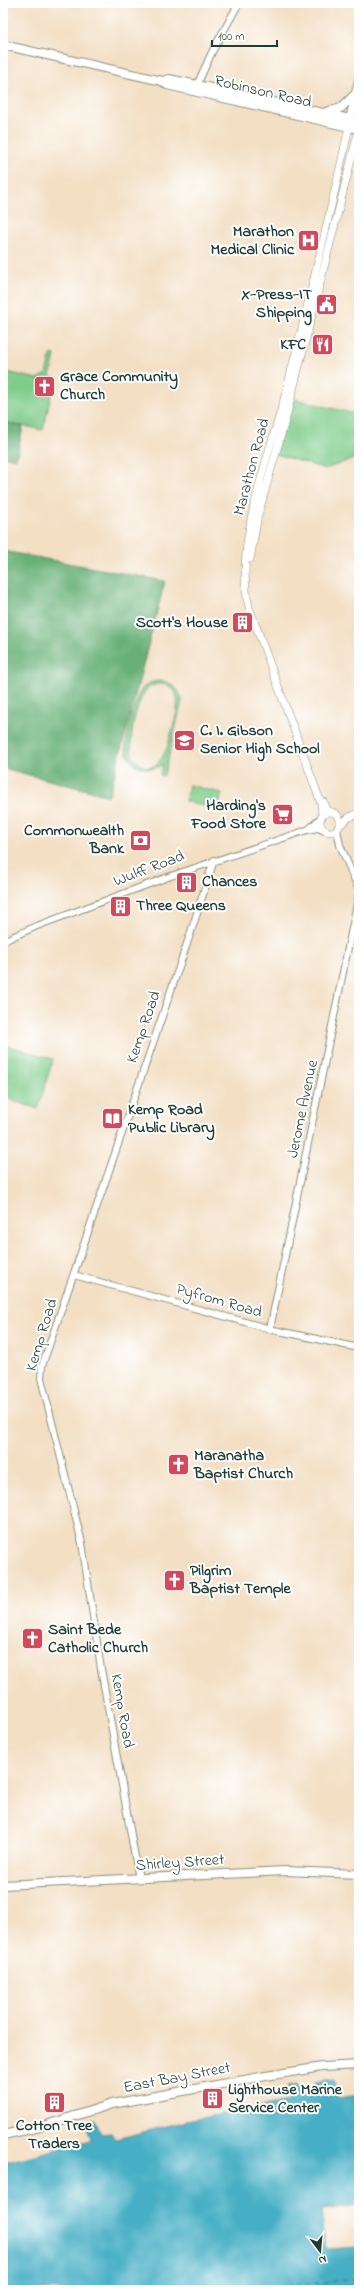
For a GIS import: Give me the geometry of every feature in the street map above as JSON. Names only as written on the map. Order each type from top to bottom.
[{"type":"highway","name":"Robinson Road","points":[[3,45],[162,81],[169,79],[196,88],[350,123],[359,121]]},
{"type":"highway","points":[[350,123],[359,80]]},
{"type":"highway","name":"Robinson Road","points":[[196,88],[316,112],[350,123],[359,128]]},
{"type":"highway","points":[[316,112],[335,111],[346,104],[355,94]]},
{"type":"highway","name":"Shirley Street","points":[[3,1885],[139,1880],[285,1871],[359,1874]]},
{"type":"highway","name":"East Bay Street","points":[[3,2135],[54,2123],[112,2104],[263,2076],[322,2067],[359,2065]]},
{"type":"main road","name":"Marathon Road","points":[[350,123],[332,206],[294,359],[254,510],[246,553],[246,590],[252,614],[322,806],[321,826],[333,829],[340,820],[326,807],[260,628],[251,594],[249,566],[260,509],[288,414],[359,128]]},
{"type":"main road","points":[[322,816],[333,813],[344,816],[357,814]]},
{"type":"main road","points":[[333,829],[344,820],[357,814]]},
{"type":"street","points":[[196,88],[239,3]]},
{"type":"street","name":"Wulff Road","points":[[307,830],[322,816]]},
{"type":"street","name":"Wulff Road","points":[[3,941],[37,926],[214,860],[307,830],[318,828],[333,829]]},
{"type":"street","points":[[333,829],[359,890]]},
{"type":"street","name":"Kemp Road","points":[[139,1880],[101,1669],[80,1535],[41,1384],[42,1366],[190,935],[214,860]]},
{"type":"street","name":"Jerome Avenue","points":[[270,1329],[359,894]]},
{"type":"street","name":"Pyfrom Road","points":[[74,1275],[270,1329],[359,1348]]},
{"type":"green space","points":[[51,354],[55,355],[50,377],[55,378],[43,430],[3,422],[3,371],[37,379],[46,374]]},
{"type":"green space","points":[[291,398],[359,415],[359,457],[325,469],[276,454]]},
{"type":"green space","points":[[3,423],[23,427],[16,459],[3,456]]},
{"type":"green space","points":[[3,551],[165,581],[109,796],[3,768]]},
{"type":"green space","points":[[158,681],[167,682],[174,686],[179,692],[182,701],[164,776],[160,775],[163,764],[151,768],[140,767],[131,760],[126,748],[127,735],[136,700],[145,686]],"holes":[[[157,684],[166,685],[172,688],[176,694],[176,716],[165,753],[156,765],[150,767],[142,765],[134,759],[131,745],[133,726],[138,707],[146,690]]]},
{"type":"green space","points":[[189,785],[222,793],[218,810],[185,801]]},
{"type":"green space","points":[[3,1044],[53,1059],[38,1109],[3,1097]]},
{"type":"water","points":[[334,2079],[339,2098],[359,2095],[359,2205],[321,2210],[326,2249],[358,2247],[359,2290],[3,2290],[3,2157],[7,2162],[91,2140],[85,2121],[95,2120],[101,2134],[111,2133],[116,2139],[186,2121],[289,2101],[288,2086],[296,2084],[299,2088],[313,2086],[315,2082]]},
{"type":"ferry route","points":[[243,2290],[359,2279]]},
{"type":"place","name":"Marathon Medical Clinic","points":[[309,241]]},
{"type":"place","name":"X-Press-IT Shipping","points":[[327,304]]},
{"type":"place","name":"KFC","points":[[322,345]]},
{"type":"place","name":"Grace Community Church","points":[[45,386]]},
{"type":"place","name":"Scott's House","points":[[243,623]]},
{"type":"place","name":"C. I. Gibson Senior High School","points":[[185,740]]},
{"type":"place","name":"Harding's Food Store","points":[[282,815]]},
{"type":"place","name":"Commonwealth Bank","points":[[140,840]]},
{"type":"place","name":"Chances","points":[[187,882]]},
{"type":"place","name":"Three Queens","points":[[121,906]]},
{"type":"place","name":"Kemp Road Public Library","points":[[112,1119]]},
{"type":"place","name":"Maranatha Baptist Church","points":[[179,1465]]},
{"type":"place","name":"Pilgrim Baptist Temple","points":[[175,1580]]},
{"type":"place","name":"Saint Bede Catholic Church","points":[[33,1639]]},
{"type":"place","name":"Lighthouse Marine Service Center","points":[[212,2099]]},
{"type":"place","name":"Cotton Tree Traders","points":[[54,2102]]}]
